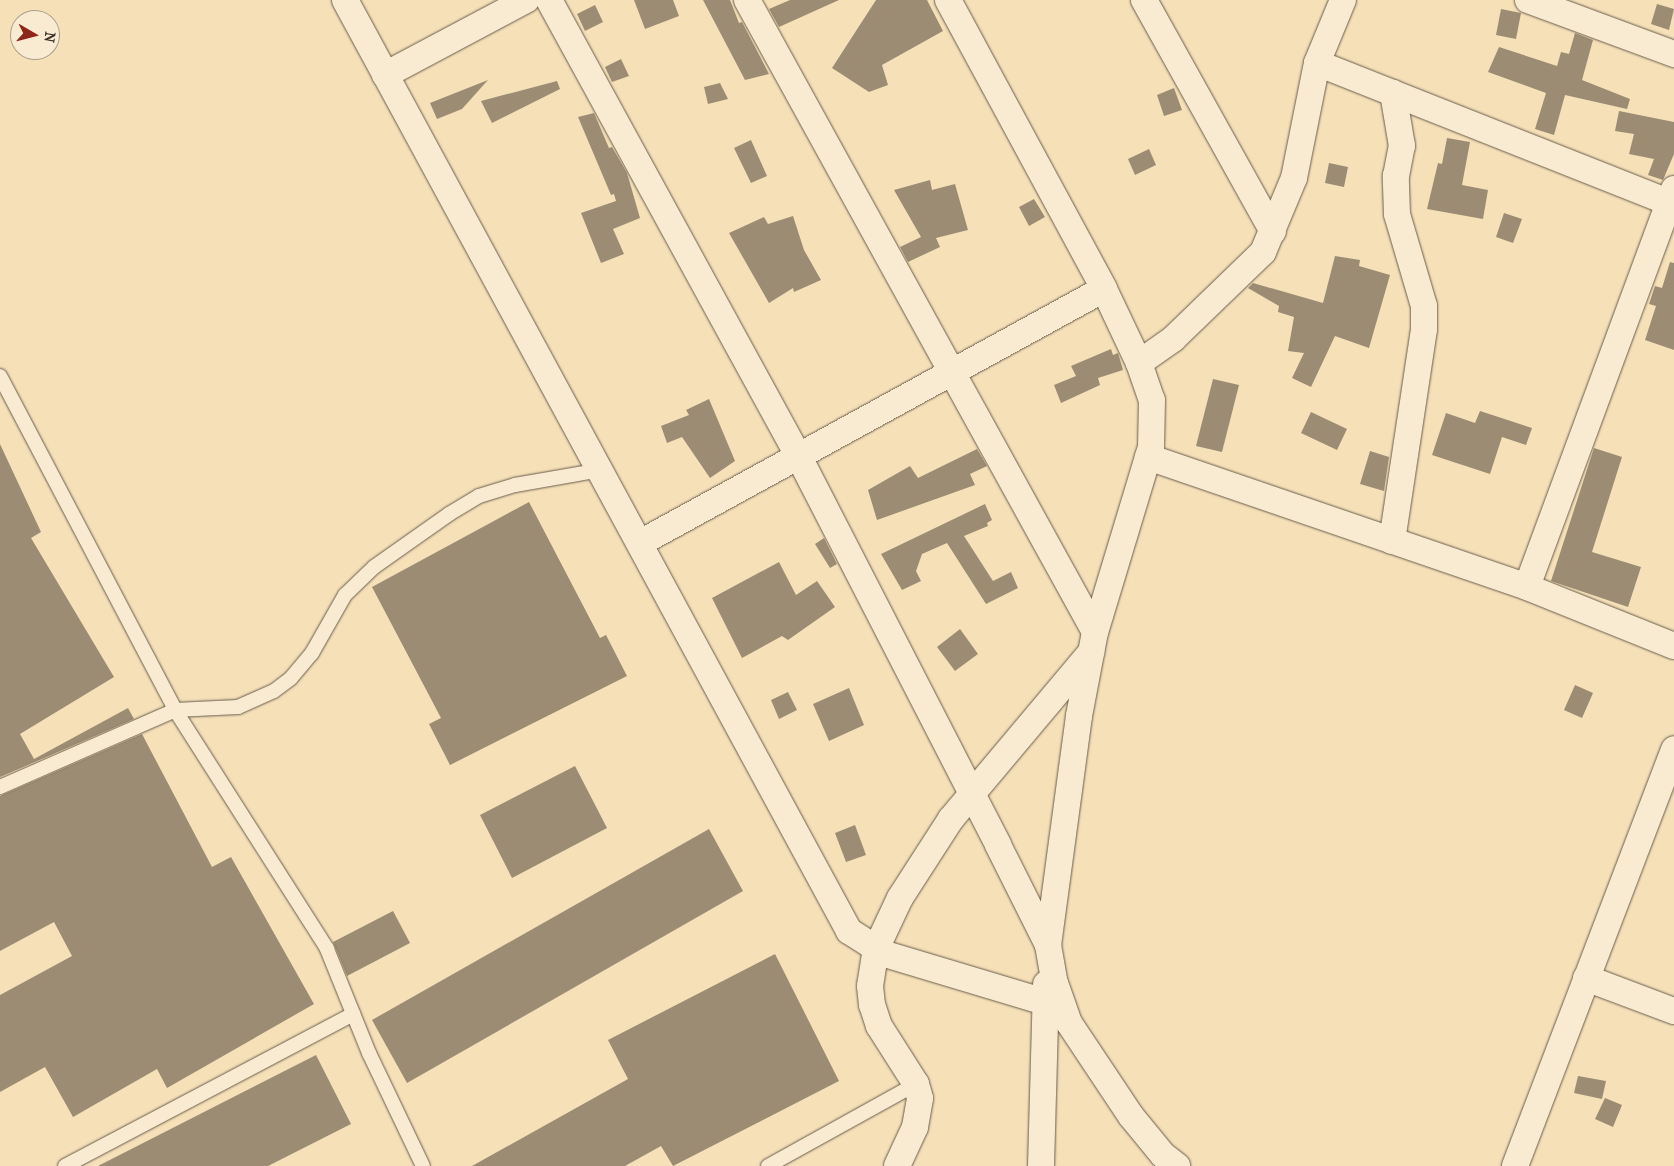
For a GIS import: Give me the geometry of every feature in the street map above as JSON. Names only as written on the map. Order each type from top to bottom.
[{"type":"street","points":[[345,0],[601,470],[840,917],[855,937],[876,949],[906,962],[1044,1002]]},
{"type":"street","points":[[385,75],[526,0]]},
{"type":"street","points":[[549,0],[800,458],[1048,945],[1055,983],[1069,1023],[1131,1116],[1163,1154],[1177,1166]]},
{"type":"street","points":[[747,0],[952,370],[1093,642]]},
{"type":"street","points":[[948,0],[1104,289],[1139,363],[1152,400],[1154,424],[1148,457],[1093,642],[1079,716],[1048,945],[1044,1002],[1041,1166]]},
{"type":"street","points":[[1144,0],[1273,232]]},
{"type":"street","points":[[1139,363],[1173,339],[1214,303],[1253,263],[1273,232],[1294,178],[1317,63],[1343,0]]},
{"type":"street","points":[[1528,0],[1674,54]]},
{"type":"street","points":[[1317,63],[1672,198],[1527,587]]},
{"type":"street","points":[[1392,541],[1424,321],[1420,289],[1397,214],[1396,176],[1402,146],[1393,93]]},
{"type":"street","points":[[640,544],[800,458],[952,370],[1104,289]]},
{"type":"street","points":[[1148,457],[1527,587],[1674,646]]},
{"type":"street","points":[[897,1166],[919,1112],[916,1084],[879,1026],[872,1005],[870,986],[876,949],[900,898],[970,794],[1093,642]]},
{"type":"street","points":[[1515,1166],[1586,978],[1667,792],[1674,748]]},
{"type":"street","points":[[1586,978],[1674,1012]]},
{"type":"lane","points":[[0,376],[175,710],[305,910],[327,949],[353,1014],[423,1166]]},
{"type":"lane","points":[[0,787],[175,710],[238,707],[274,691],[291,678],[312,653],[345,595],[374,567],[479,496],[514,485],[601,470]]},
{"type":"lane","points":[[65,1166],[353,1014]]},
{"type":"lane","points":[[768,1166],[916,1084]]},
{"type":"building","points":[[634,0],[673,0],[679,16],[645,29]]},
{"type":"building","points":[[703,0],[730,0],[739,23],[742,22],[769,74],[745,80]]},
{"type":"building","points":[[790,0],[839,0],[779,27],[769,9]]},
{"type":"building","points":[[876,0],[927,0],[943,31],[882,65],[888,85],[869,92],[832,68]]},
{"type":"building","points":[[1657,4],[1674,9],[1669,30],[1651,24]]},
{"type":"building","points":[[595,5],[603,22],[585,31],[577,14]]},
{"type":"building","points":[[1501,9],[1521,13],[1516,39],[1496,35]]},
{"type":"building","points":[[1575,33],[1593,40],[1582,80],[1630,99],[1627,109],[1565,95],[1554,135],[1535,129],[1546,93],[1488,72],[1499,47],[1557,66],[1561,52],[1569,54]]},
{"type":"building","points":[[621,59],[629,76],[612,82],[605,67]]},
{"type":"building","points":[[488,80],[462,109],[437,119],[430,103]]},
{"type":"building","points":[[557,81],[560,89],[492,123],[481,101]]},
{"type":"building","points":[[720,83],[728,99],[708,104],[704,87]]},
{"type":"building","points":[[1174,88],[1182,110],[1164,116],[1157,95]]},
{"type":"building","points":[[1619,111],[1674,122],[1674,154],[1663,180],[1648,175],[1654,159],[1629,154],[1634,134],[1615,131]]},
{"type":"building","points":[[594,113],[609,148],[612,147],[627,173],[640,218],[613,229],[624,254],[601,263],[581,213],[616,201],[614,194],[611,195],[578,117]]},
{"type":"building","points":[[1447,138],[1470,142],[1462,185],[1488,190],[1483,219],[1427,209],[1438,163],[1442,164]]},
{"type":"building","points":[[751,140],[767,176],[751,183],[734,148]]},
{"type":"building","points":[[1149,149],[1156,165],[1135,175],[1128,159]]},
{"type":"building","points":[[1329,163],[1348,167],[1344,187],[1325,183]]},
{"type":"building","points":[[930,180],[932,190],[955,184],[968,230],[936,238],[940,247],[908,262],[900,247],[921,237],[894,190]]},
{"type":"building","points":[[1034,199],[1045,217],[1029,226],[1019,207]]},
{"type":"building","points":[[1504,213],[1522,219],[1513,243],[1496,237]]},
{"type":"building","points":[[793,216],[804,250],[821,280],[794,292],[793,288],[769,303],[729,233],[764,217],[768,224]]},
{"type":"building","points":[[1335,256],[1360,260],[1359,266],[1390,275],[1369,348],[1335,336],[1311,387],[1292,378],[1304,353],[1288,351],[1294,317],[1278,312],[1279,306],[1248,288],[1253,283],[1323,303]]},
{"type":"building","points":[[1670,262],[1674,263],[1674,350],[1645,340],[1656,306],[1649,304],[1655,286],[1662,288]]},
{"type":"building","points":[[1111,349],[1113,355],[1118,353],[1123,370],[1098,378],[1100,385],[1061,403],[1054,385],[1076,376],[1071,366]]},
{"type":"building","points":[[1213,379],[1239,385],[1222,452],[1196,446]]},
{"type":"building","points":[[709,399],[735,461],[710,478],[682,437],[667,443],[661,426],[689,415],[686,410]]},
{"type":"building","points":[[1480,411],[1532,428],[1526,445],[1502,437],[1490,474],[1432,455],[1446,413],[1475,423]]},
{"type":"building","points":[[1311,412],[1347,429],[1337,450],[1301,433]]},
{"type":"building","points":[[0,444],[41,532],[31,538],[114,677],[20,734],[34,759],[128,708],[134,719],[0,777]]},
{"type":"building","points":[[1594,448],[1622,457],[1592,552],[1641,567],[1628,607],[1551,581]]},
{"type":"building","points":[[977,449],[987,466],[970,474],[975,485],[877,520],[868,490],[910,466],[918,478]]},
{"type":"building","points":[[1370,451],[1389,457],[1384,491],[1360,484]]},
{"type":"building","points":[[529,502],[600,638],[606,635],[627,676],[450,765],[429,724],[441,718],[372,587]]},
{"type":"building","points":[[985,504],[992,520],[987,523],[988,526],[964,536],[993,581],[1011,572],[1018,588],[986,604],[947,543],[922,554],[916,571],[921,581],[902,590],[881,554]]},
{"type":"building","points":[[824,538],[837,564],[830,568],[815,544]]},
{"type":"building","points":[[779,562],[796,595],[817,581],[835,607],[788,640],[782,636],[742,658],[712,598]]},
{"type":"building","points":[[960,629],[978,654],[955,671],[937,647]]},
{"type":"building","points":[[1575,685],[1593,693],[1582,718],[1564,710]]},
{"type":"building","points":[[849,688],[864,725],[829,741],[813,704]]},
{"type":"building","points":[[788,692],[797,710],[779,719],[771,700]]},
{"type":"building","points":[[142,734],[212,867],[231,857],[314,1004],[167,1088],[157,1069],[73,1117],[45,1067],[0,1092],[0,995],[72,956],[54,922],[0,951],[0,796]]},
{"type":"building","points":[[575,766],[607,828],[512,878],[480,815]]},
{"type":"building","points":[[855,825],[866,855],[846,862],[835,833]]},
{"type":"building","points":[[709,829],[743,891],[407,1083],[372,1020]]},
{"type":"building","points":[[393,911],[410,943],[347,976],[333,942]]},
{"type":"building","points":[[775,954],[839,1081],[673,1166],[661,1146],[625,1166],[472,1166],[628,1079],[608,1040]]},
{"type":"building","points":[[316,1055],[351,1124],[268,1166],[98,1166]]},
{"type":"building","points":[[1578,1076],[1606,1081],[1602,1099],[1574,1093]]},
{"type":"building","points":[[1605,1098],[1622,1105],[1613,1127],[1595,1119]]}]
